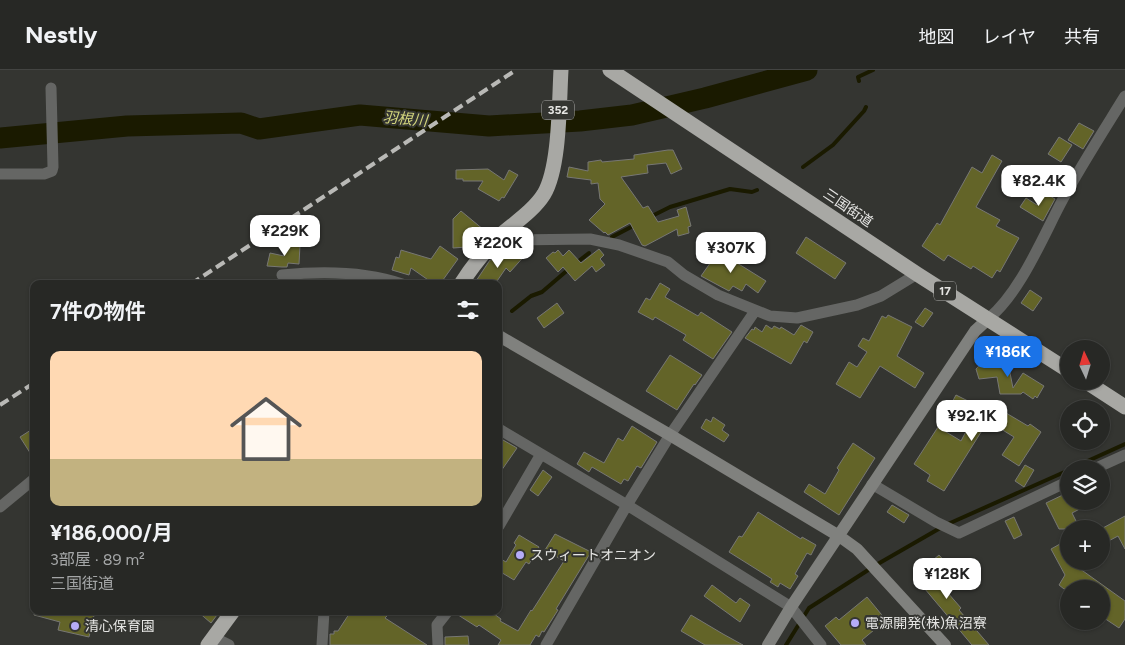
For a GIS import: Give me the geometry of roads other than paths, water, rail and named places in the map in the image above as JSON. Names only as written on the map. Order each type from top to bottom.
[{"type":"highway","name":"352","points":[[464,280],[474,264],[544,194],[550,178],[556,150],[561,70]]},
{"type":"highway","name":"三国街道","points":[[610,70],[917,274],[1060,365]]},
{"type":"highway","points":[[1099,390],[1125,407]]},
{"type":"highway","points":[[211,641],[229,615]]},
{"type":"street","points":[[0,174],[44,174],[52,171],[51,88]]},
{"type":"street","points":[[768,645],[790,607],[975,330],[1001,309],[1025,271],[1064,197],[1125,96]]},
{"type":"street","points":[[501,236],[506,240],[590,239],[619,245],[668,262],[684,275],[718,295],[770,316],[797,318],[857,305],[881,296],[917,274]]},
{"type":"street","points":[[282,275],[301,278],[331,272],[369,276],[386,280]]},
{"type":"street","points":[[546,645],[670,435],[755,311]]},
{"type":"street","points":[[502,338],[839,536],[857,549],[945,645]]},
{"type":"street","points":[[502,431],[627,505],[790,607],[821,645]]},
{"type":"street","points":[[502,521],[541,454]]},
{"type":"street","points":[[1110,462],[1125,455]]},
{"type":"street","points":[[0,507],[30,482]]},
{"type":"street","points":[[872,484],[959,534],[1060,485]]},
{"type":"street","points":[[322,645],[324,615]]},
{"type":"street","points":[[438,645],[437,625],[445,615]]},
{"type":"street","points":[[211,641],[229,645]]},
{"type":"waterway","name":"羽根川","points":[[0,138],[127,126],[241,123],[259,129],[360,115],[489,126],[580,121],[632,115],[705,98],[807,70]]},
{"type":"waterway","points":[[859,81],[858,77],[873,70]]},
{"type":"waterway","points":[[803,167],[833,145],[866,107]]},
{"type":"waterway","points":[[650,217],[670,207],[730,189],[752,192],[757,190]]},
{"type":"waterway","points":[[612,237],[635,225]]},
{"type":"waterway","points":[[575,264],[589,253]]},
{"type":"waterway","points":[[512,311],[531,296],[542,292],[570,268]]},
{"type":"waterway","points":[[1090,460],[1125,444]]},
{"type":"waterway","points":[[948,524],[1060,474]]},
{"type":"waterway","points":[[786,645],[809,608],[876,565],[942,527]]},
{"type":"railway","points":[[197,280],[516,70]]},
{"type":"railway","points":[[0,405],[30,386]]},
{"type":"place","name":"スウィートオニオン","points":[[520,555]]},
{"type":"place","name":"電源開発(株)魚沼寮","points":[[855,623]]},
{"type":"place","name":"清心保育園","points":[[75,626]]}]
